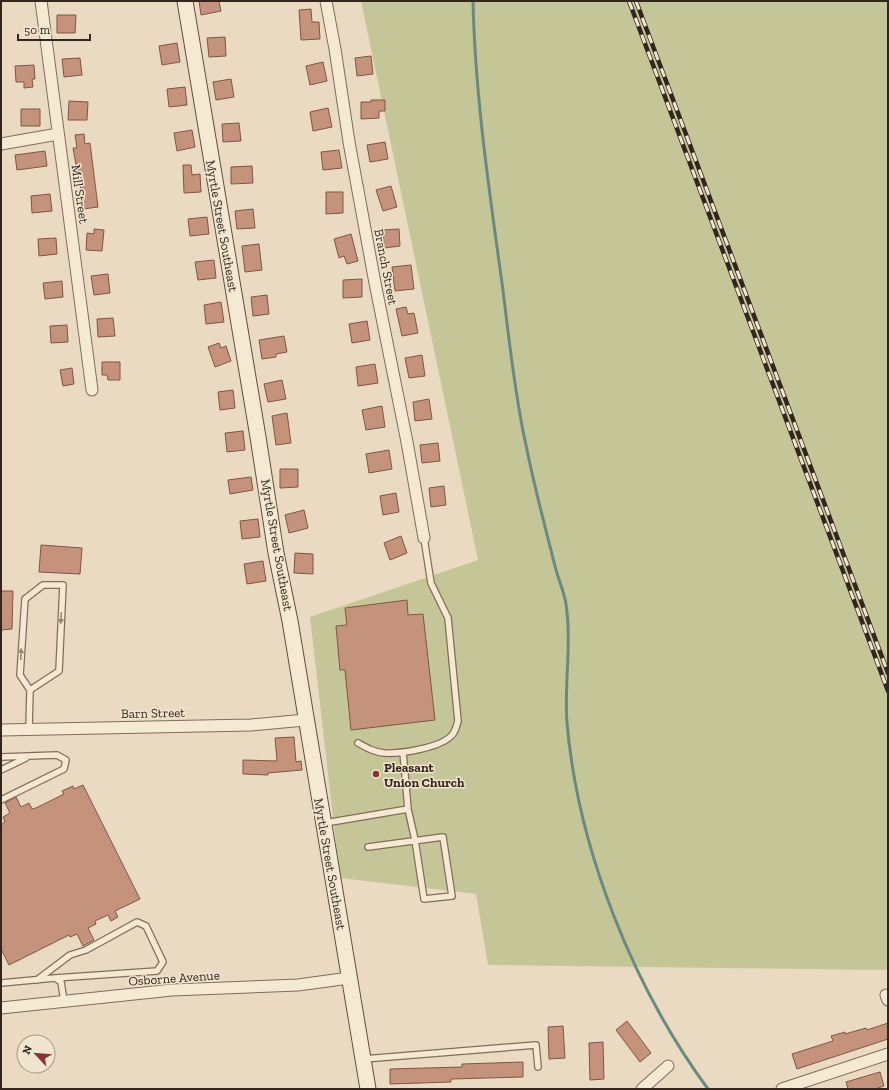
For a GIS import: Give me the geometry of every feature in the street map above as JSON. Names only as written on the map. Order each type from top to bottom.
[{"type":"street","name":"Mill Street","points":[[41,1],[92,390]]},
{"type":"street","name":"Myrtle Street Southeast","points":[[185,1],[258,437],[276,554],[290,621],[368,1089]]},
{"type":"street","name":"Branch Street","points":[[326,1],[336,49],[349,142],[424,538]]},
{"type":"street","points":[[1,144],[58,134]]},
{"type":"street","name":"Barn Street","points":[[1,730],[30,728],[251,725],[306,720]]},
{"type":"street","name":"Osborne Avenue","points":[[1,1008],[172,990],[298,985],[349,978]]},
{"type":"street","points":[[782,1089],[888,1054]]},
{"type":"street","points":[[642,1089],[668,1066]]},
{"type":"lane","points":[[358,743],[370,750],[384,753],[403,752],[444,741],[453,734],[458,721],[448,618],[431,583],[424,538]]},
{"type":"lane","points":[[30,690],[59,671],[63,585],[43,585],[25,599],[20,675],[30,690],[30,728]]},
{"type":"lane","points":[[368,847],[415,840],[443,837],[452,896],[424,899],[415,840],[408,809],[403,752]]},
{"type":"lane","points":[[1,757],[57,755],[66,760],[64,769],[1,800]]},
{"type":"lane","points":[[1,770],[29,756]]},
{"type":"lane","points":[[323,823],[408,809]]},
{"type":"lane","points":[[2,982],[37,980],[157,971],[162,962],[146,926],[137,922],[86,950],[70,955],[37,980]]},
{"type":"lane","points":[[55,978],[61,982],[64,1001]]},
{"type":"lane","points":[[362,1060],[536,1045],[538,1067]]},
{"type":"green space","points":[[361,1],[888,1],[888,970],[488,965],[476,894],[340,878],[310,617],[478,560]]},
{"type":"building","points":[[199,1],[219,1],[221,11],[201,15]]},
{"type":"building","points":[[311,9],[312,22],[319,22],[320,39],[301,40],[299,10]]},
{"type":"building","points":[[57,15],[76,15],[75,33],[57,33]]},
{"type":"building","points":[[225,37],[226,56],[209,57],[207,38]]},
{"type":"building","points":[[177,43],[180,62],[162,65],[159,46]]},
{"type":"building","points":[[371,56],[373,74],[357,76],[355,58]]},
{"type":"building","points":[[80,58],[82,75],[64,77],[62,59]]},
{"type":"building","points":[[323,62],[327,81],[310,85],[306,66]]},
{"type":"building","points":[[34,65],[35,79],[32,79],[33,87],[24,88],[24,82],[16,82],[15,66]]},
{"type":"building","points":[[231,79],[234,97],[216,100],[213,82]]},
{"type":"building","points":[[185,87],[187,105],[169,107],[167,89]]},
{"type":"building","points":[[371,100],[385,100],[385,111],[379,111],[379,118],[361,119],[361,102],[371,102]]},
{"type":"building","points":[[69,101],[88,102],[87,120],[68,120]]},
{"type":"building","points":[[328,108],[332,127],[313,131],[310,112]]},
{"type":"building","points":[[21,109],[40,109],[40,126],[21,126]]},
{"type":"building","points":[[239,123],[241,141],[223,142],[222,124]]},
{"type":"building","points":[[192,130],[195,147],[177,151],[174,133]]},
{"type":"building","points":[[84,134],[85,144],[90,143],[98,207],[83,209],[78,165],[76,165],[73,148],[77,148],[75,135]]},
{"type":"building","points":[[385,142],[388,159],[370,162],[367,145]]},
{"type":"building","points":[[339,150],[342,168],[323,170],[321,152]]},
{"type":"building","points":[[45,151],[47,166],[17,170],[15,155]]},
{"type":"building","points":[[183,165],[191,165],[192,175],[200,174],[201,192],[184,193]]},
{"type":"building","points":[[252,166],[253,183],[231,184],[231,167]]},
{"type":"building","points":[[391,186],[397,207],[383,211],[376,190]]},
{"type":"building","points":[[326,192],[343,192],[343,213],[326,214]]},
{"type":"building","points":[[50,194],[52,211],[32,213],[31,196]]},
{"type":"building","points":[[253,209],[255,228],[237,229],[235,211]]},
{"type":"building","points":[[207,217],[209,234],[190,236],[188,219]]},
{"type":"building","points":[[94,229],[104,230],[102,251],[86,250],[87,233],[94,234]]},
{"type":"building","points":[[399,229],[400,246],[384,248],[383,230]]},
{"type":"building","points":[[351,234],[358,261],[347,264],[344,256],[339,258],[334,239]]},
{"type":"building","points":[[56,238],[57,254],[39,256],[38,239]]},
{"type":"building","points":[[259,244],[262,270],[245,272],[242,246]]},
{"type":"building","points":[[214,260],[216,278],[198,280],[195,262]]},
{"type":"building","points":[[411,265],[414,289],[395,291],[392,267]]},
{"type":"building","points":[[108,274],[110,293],[94,295],[91,276]]},
{"type":"building","points":[[362,279],[362,297],[343,298],[343,280]]},
{"type":"building","points":[[62,281],[63,297],[45,299],[43,283]]},
{"type":"building","points":[[267,295],[269,314],[253,316],[251,297]]},
{"type":"building","points":[[221,302],[224,322],[206,324],[204,305]]},
{"type":"building","points":[[406,307],[408,314],[414,313],[418,333],[402,336],[396,309]]},
{"type":"building","points":[[113,318],[115,336],[98,337],[97,319]]},
{"type":"building","points":[[367,321],[370,340],[352,343],[349,324]]},
{"type":"building","points":[[67,325],[68,342],[51,343],[50,326]]},
{"type":"building","points":[[284,336],[287,352],[276,354],[276,357],[262,359],[259,340]]},
{"type":"building","points":[[219,343],[221,348],[226,346],[231,361],[215,367],[208,347]]},
{"type":"building","points":[[422,355],[425,376],[409,378],[405,358]]},
{"type":"building","points":[[102,362],[120,362],[120,380],[108,380],[107,375],[102,375]]},
{"type":"building","points":[[375,364],[378,383],[358,386],[356,367]]},
{"type":"building","points":[[72,368],[74,384],[63,386],[60,370]]},
{"type":"building","points":[[282,380],[286,399],[268,402],[264,384]]},
{"type":"building","points":[[233,390],[235,408],[220,410],[218,392]]},
{"type":"building","points":[[429,399],[432,419],[415,421],[413,402]]},
{"type":"building","points":[[382,406],[385,427],[366,430],[362,410]]},
{"type":"building","points":[[287,413],[291,443],[276,445],[272,416]]},
{"type":"building","points":[[243,431],[245,450],[227,452],[225,433]]},
{"type":"building","points":[[438,443],[440,461],[422,463],[420,445]]},
{"type":"building","points":[[389,450],[392,469],[369,473],[366,454]]},
{"type":"building","points":[[280,469],[298,469],[298,487],[280,488]]},
{"type":"building","points":[[251,477],[253,490],[230,494],[228,480]]},
{"type":"building","points":[[444,486],[446,505],[431,507],[429,488]]},
{"type":"building","points":[[396,493],[399,512],[383,515],[380,496]]},
{"type":"building","points":[[304,510],[308,528],[289,533],[285,515]]},
{"type":"building","points":[[258,519],[260,537],[242,539],[240,521]]},
{"type":"building","points":[[401,536],[407,553],[390,560],[384,543]]},
{"type":"building","points":[[41,545],[82,548],[80,574],[39,572]]},
{"type":"building","points":[[295,553],[313,554],[313,574],[294,573]]},
{"type":"building","points":[[263,561],[266,581],[247,584],[244,564]]},
{"type":"building","points":[[1,591],[13,591],[12,629],[1,630]]},
{"type":"building","points":[[407,600],[408,615],[423,614],[435,720],[351,730],[345,670],[340,670],[336,626],[347,625],[345,608]]},
{"type":"building","points":[[294,737],[296,762],[301,761],[302,770],[268,773],[268,775],[243,774],[243,760],[277,761],[275,738]]},
{"type":"building","points":[[83,785],[140,899],[115,911],[118,917],[111,921],[108,915],[95,921],[96,924],[88,928],[94,940],[83,946],[77,934],[70,937],[69,935],[9,965],[1,949],[1,825],[5,822],[3,817],[10,813],[5,803],[16,797],[21,807],[29,803],[32,809],[64,794],[62,791],[73,786],[74,789]]},
{"type":"building","points":[[627,1021],[651,1053],[640,1062],[616,1030]]},
{"type":"building","points":[[888,1023],[888,1039],[797,1069],[792,1054],[833,1041],[831,1036],[866,1028],[867,1030]]},
{"type":"building","points":[[563,1026],[565,1058],[549,1059],[548,1027]]},
{"type":"building","points":[[603,1042],[604,1079],[590,1080],[589,1043]]},
{"type":"building","points":[[523,1062],[523,1077],[451,1079],[451,1082],[390,1084],[390,1069],[462,1067],[462,1064]]},
{"type":"building","points":[[880,1072],[884,1086],[875,1089],[848,1089],[846,1082]]},
{"type":"waterway","points":[[473,1],[474,36],[483,142],[515,384],[532,476],[566,604],[568,619],[566,694],[567,723],[573,771],[583,819],[597,867],[633,962],[681,1049],[708,1089]]},
{"type":"railway","points":[[629,1],[888,691]]},
{"type":"railway","points":[[636,1],[888,673]]},
{"type":"place","name":"Pleasant Union Church","points":[[376,774]]}]
